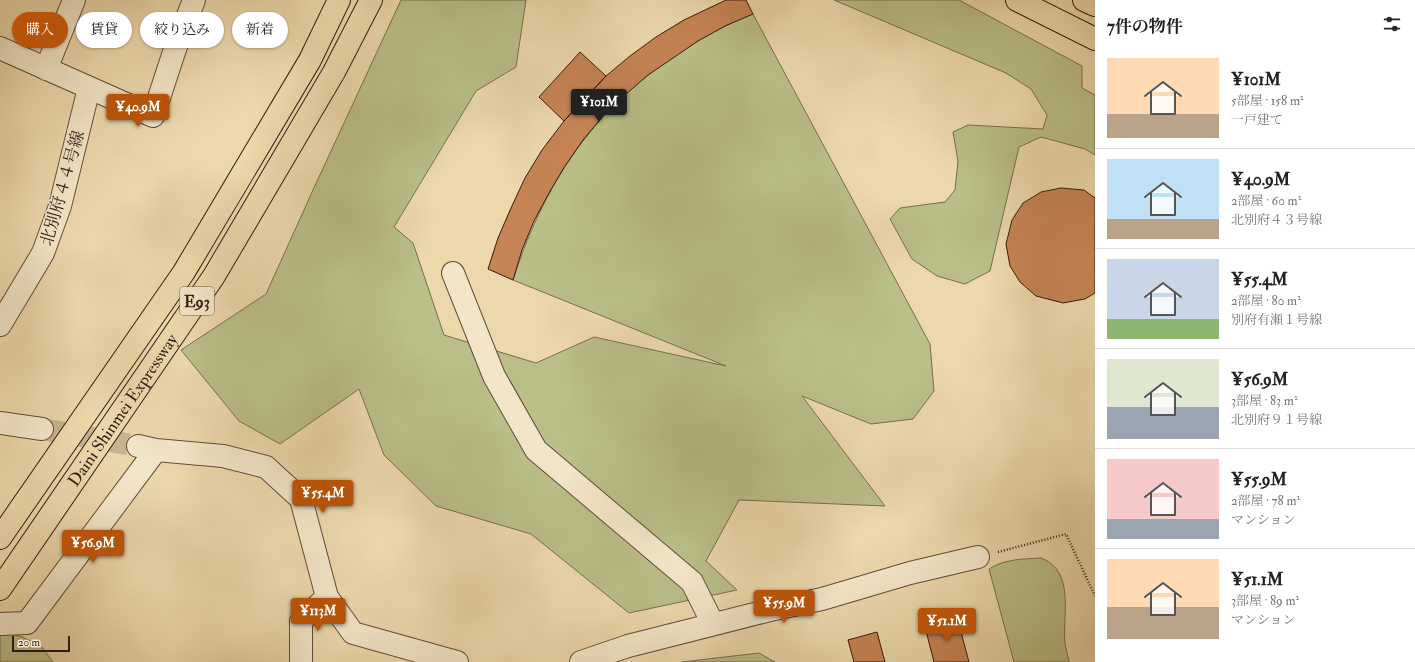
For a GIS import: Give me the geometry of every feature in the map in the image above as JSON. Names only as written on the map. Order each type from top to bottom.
[{"type":"highway","name":"Daini Shinmei Expressway","points":[[0,538],[184,272],[310,60],[339,0]]},
{"type":"highway","name":"Daini Shinmei Expressway","points":[[0,588],[214,276],[334,72],[371,0]]},
{"type":"highway","points":[[1017,0],[1095,39]]},
{"type":"highway","points":[[1084,0],[1095,6]]},
{"type":"street","points":[[46,69],[74,0]]},
{"type":"street","points":[[0,48],[153,116],[175,49],[194,0]]},
{"type":"street","name":"北別府４４号線","points":[[0,325],[43,253],[60,206],[89,88]]},
{"type":"street","points":[[453,273],[494,376],[536,450],[692,582],[713,624]]},
{"type":"street","points":[[0,423],[42,429]]},
{"type":"street","points":[[0,624],[28,623],[147,448],[223,456],[266,467],[301,499],[327,597],[353,633],[457,662]]},
{"type":"street","points":[[581,662],[628,646],[770,610],[822,599],[910,573],[978,557]]},
{"type":"street","points":[[301,662],[302,621],[327,597]]},
{"type":"path","points":[[978,557],[1066,534],[1095,596]]},
{"type":"green space","points":[[401,0],[526,0],[516,67],[476,91],[394,227],[413,243],[444,335],[536,363],[594,337],[726,366],[513,280],[527,242],[543,206],[561,173],[582,142],[606,114],[633,87],[664,63],[711,33],[753,14],[930,344],[934,391],[913,419],[871,424],[802,396],[885,506],[739,500],[706,561],[737,590],[629,613],[531,534],[436,506],[384,455],[359,389],[280,444],[239,421],[181,350],[266,294]]},
{"type":"green space","points":[[834,0],[959,0],[1082,66],[1082,88],[1095,95],[1095,155],[1085,149],[1041,137],[1019,147],[990,271],[965,284],[937,276],[912,259],[890,219],[900,208],[945,202],[955,190],[958,161],[953,132],[968,125],[1043,129],[1047,115],[1031,89],[1006,73]]},
{"type":"green space","points":[[1041,558],[1052,564],[1059,573],[1063,584],[1065,595],[1065,644],[1069,662],[1014,662],[989,569],[1007,561]]},
{"type":"green space","points":[[0,633],[20,636],[41,646],[53,662],[0,662]]},
{"type":"green space","points":[[759,653],[775,662],[682,662]]},
{"type":"building","points":[[726,0],[746,0],[753,14],[725,26],[698,41],[648,75],[603,116],[583,140],[549,193],[534,221],[522,250],[513,280],[488,269],[498,238],[525,178],[542,150],[564,121],[606,76],[630,56],[656,37],[684,20]]},
{"type":"building","points":[[580,52],[606,76],[564,121],[539,97]]},
{"type":"building","points":[[1061,188],[1084,190],[1095,198],[1095,293],[1085,299],[1063,303],[1036,296],[1020,282],[1010,266],[1006,244],[1012,220],[1023,203],[1041,192]]},
{"type":"building","points":[[957,617],[969,662],[934,662],[925,627]]},
{"type":"building","points":[[877,632],[885,662],[854,662],[848,640]]},
{"type":"tunnel","points":[[42,429],[138,446]]}]
